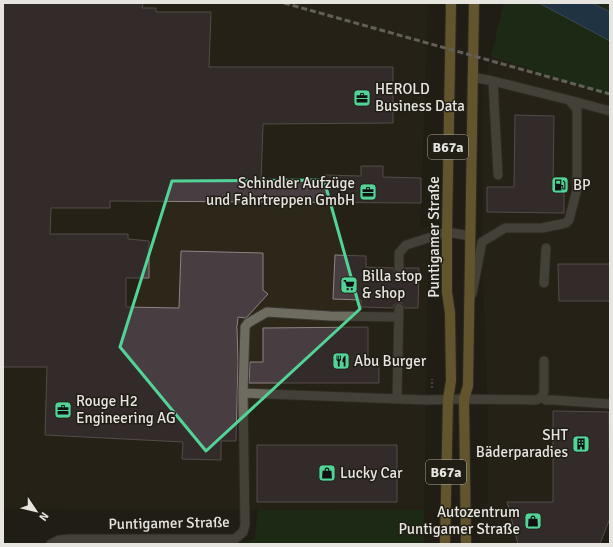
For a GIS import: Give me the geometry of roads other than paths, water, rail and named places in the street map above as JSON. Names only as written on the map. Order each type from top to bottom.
[{"type":"main road","name":"Puntigamer Straße","points":[[445,544],[448,399],[451,381],[447,232],[451,3]]},
{"type":"main road","name":"B67a","points":[[466,544],[464,399],[468,386],[474,3]]},
{"type":"lane","points":[[472,77],[610,111]]},
{"type":"lane","points":[[493,81],[498,175]]},
{"type":"lane","points":[[468,315],[482,242],[506,228],[542,228],[566,223],[569,220],[576,189],[577,109],[569,100]]},
{"type":"lane","points":[[447,232],[470,236]]},
{"type":"lane","name":"Puntigamer Straße","points":[[399,268],[399,253],[406,245],[447,232]]},
{"type":"lane","points":[[544,283],[546,248]]},
{"type":"lane","name":"Puntigamer Straße","points":[[51,544],[59,540],[71,539],[236,539],[240,535],[245,525],[243,393],[245,327],[248,323],[267,312],[330,316],[398,312],[397,399]]},
{"type":"lane","points":[[243,393],[426,400],[536,400],[542,397],[544,391],[544,361]]},
{"type":"lane","points":[[542,397],[546,400],[610,404]]},
{"type":"water","points":[[539,3],[592,3],[610,12],[610,41]]},
{"type":"railway","points":[[284,3],[610,94]]},
{"type":"place","name":"HEROLD Business Data","points":[[362,98]]},
{"type":"place","name":"BP","points":[[560,185]]},
{"type":"place","name":"Schindler Aufzüge und Fahrtreppen GmbH","points":[[368,192]]},
{"type":"place","name":"Billa stop & shop","points":[[349,285]]},
{"type":"place","name":"Abu Burger","points":[[341,361]]},
{"type":"place","name":"Rouge H2 Engineering AG","points":[[63,410]]},
{"type":"place","name":"SHT Bäderparadies","points":[[581,444]]},
{"type":"place","name":"Lucky Car","points":[[327,473]]},
{"type":"place","name":"Autozentrum Puntigamer Straße","points":[[533,521]]}]
